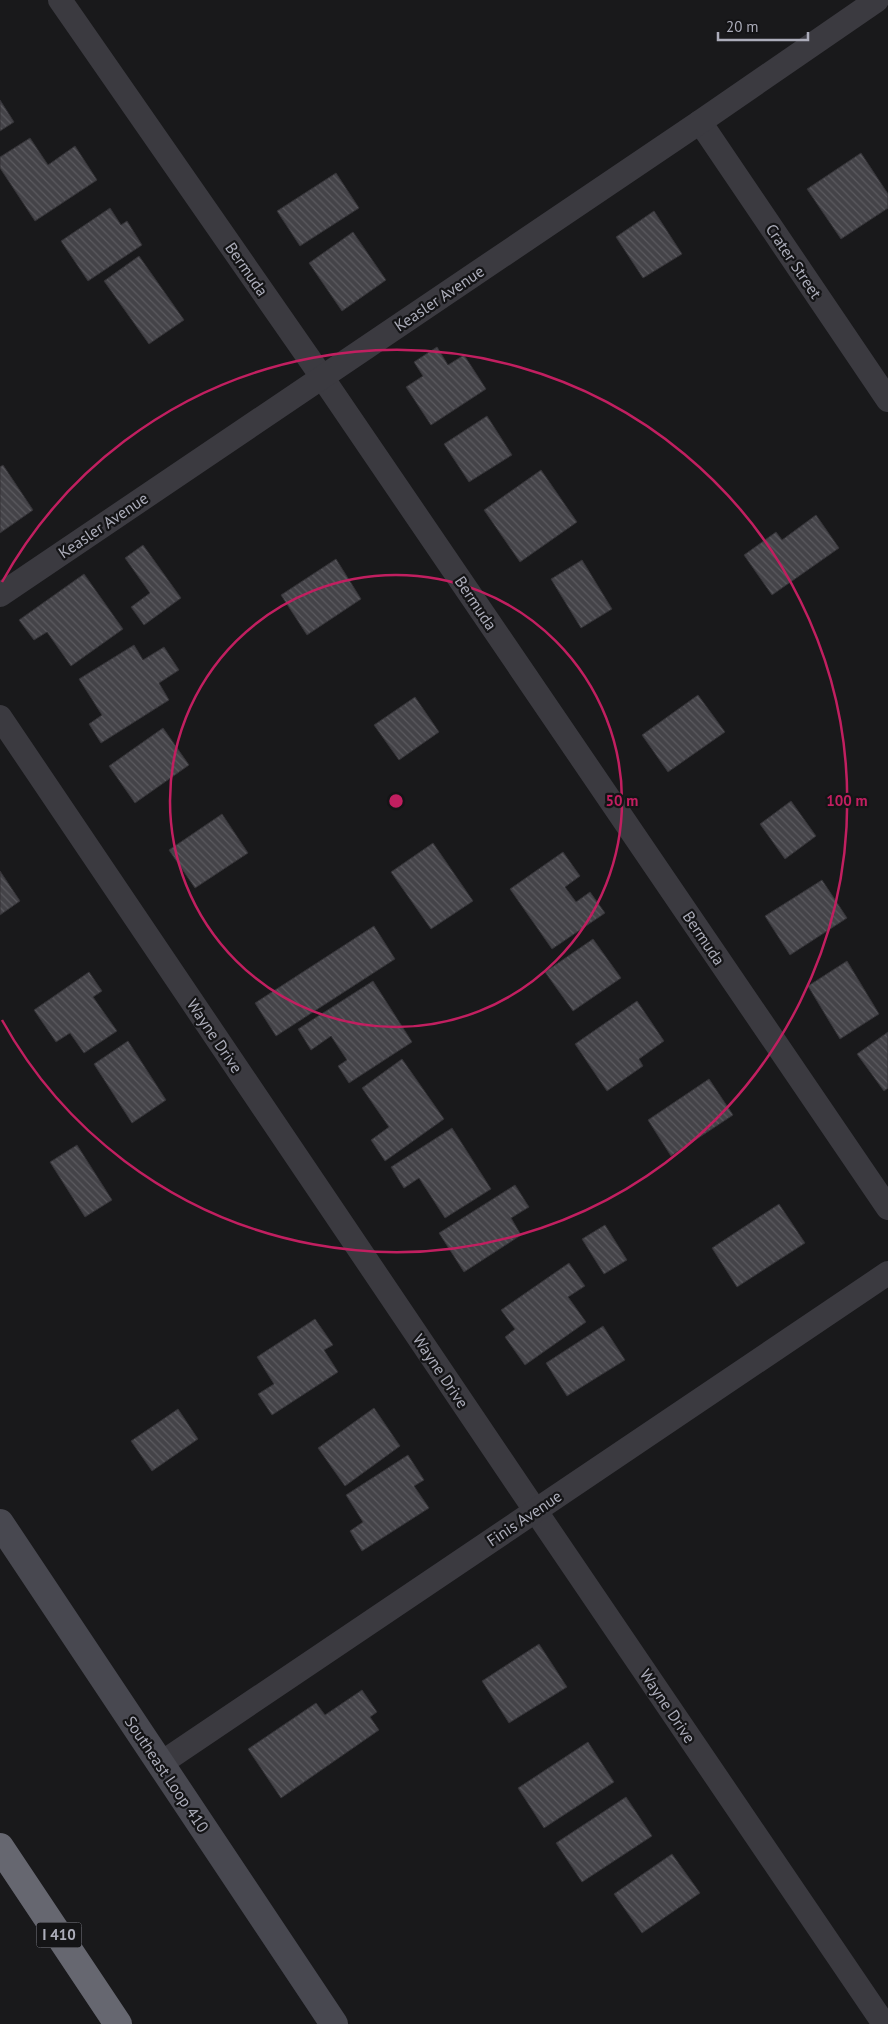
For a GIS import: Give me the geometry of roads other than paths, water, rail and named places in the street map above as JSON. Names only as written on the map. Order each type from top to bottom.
[{"type":"highway","name":"I 410","points":[[0,1846],[118,2024]]},
{"type":"main road","name":"Southeast Loop 410","points":[[0,1523],[334,2024]]},
{"type":"street","name":"Bermuda","points":[[60,0],[322,376],[888,1208]]},
{"type":"street","name":"Keasler Avenue","points":[[0,595],[700,122],[877,0]]},
{"type":"street","name":"Crater Street","points":[[700,122],[888,400]]},
{"type":"street","name":"Wayne Drive","points":[[0,717],[884,2024]]},
{"type":"street","name":"Finis Avenue","points":[[160,1764],[888,1273]]}]
